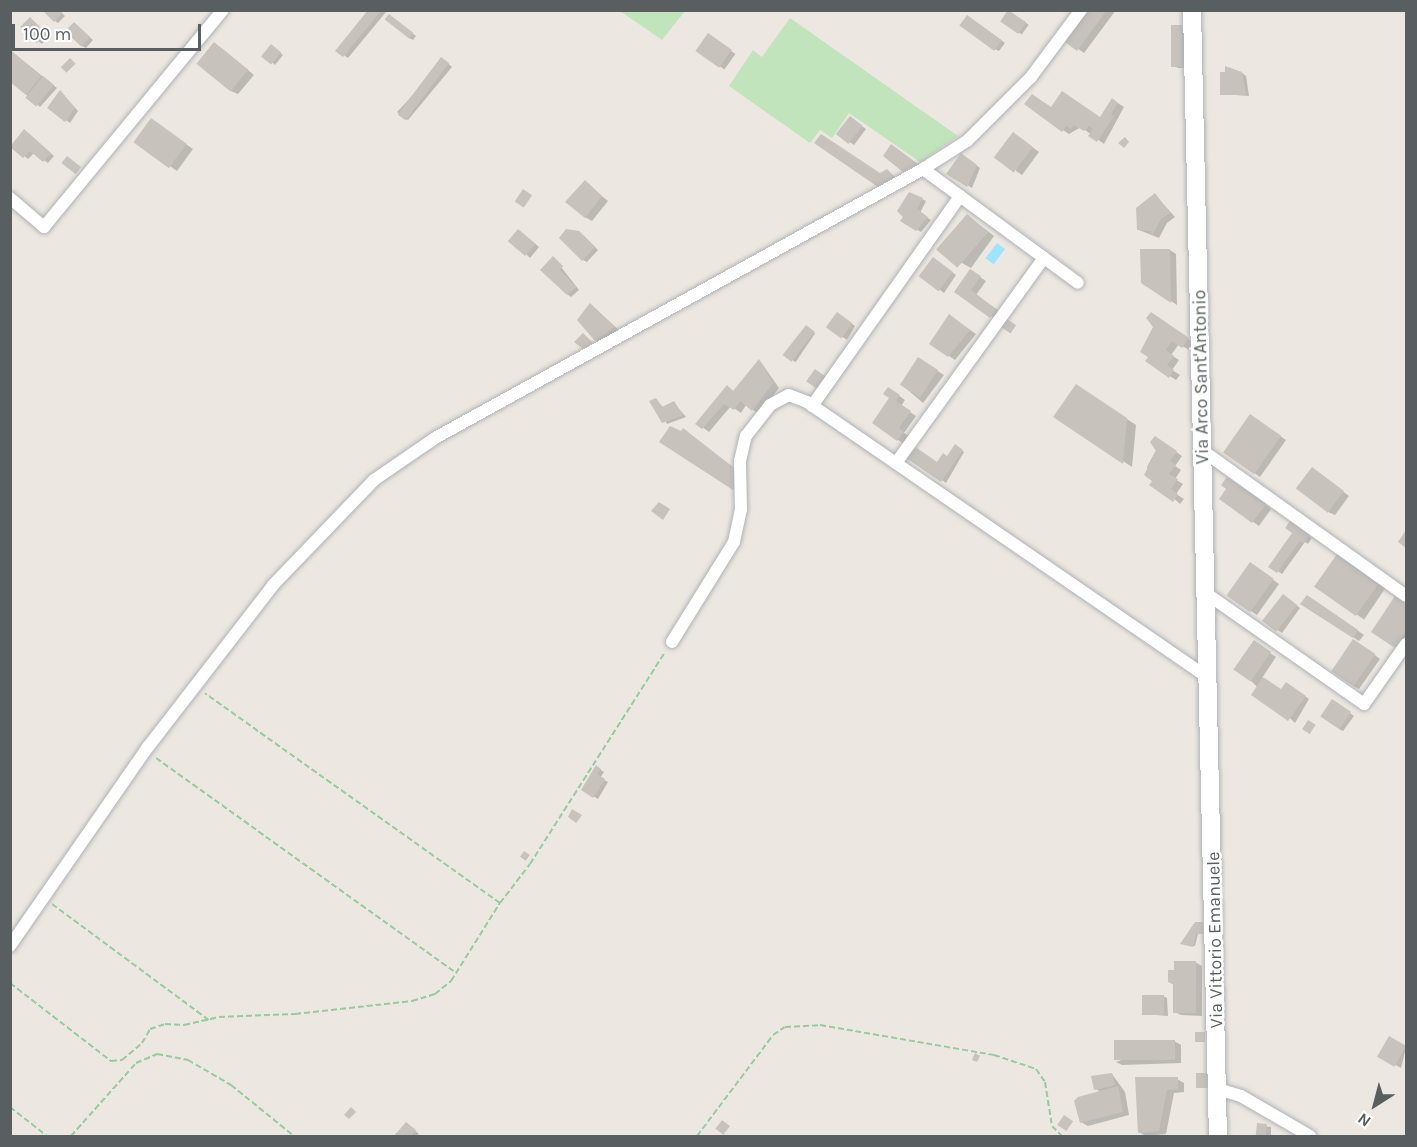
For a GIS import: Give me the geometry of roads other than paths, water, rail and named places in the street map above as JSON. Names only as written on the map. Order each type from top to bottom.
[{"type":"street","points":[[10,198],[44,227],[223,10]]},
{"type":"street","points":[[10,946],[148,747],[266,594],[374,480],[435,438],[923,170],[967,141],[1007,103],[1081,10]]},
{"type":"street","name":"Via Arco Sant'Antonio","points":[[1192,10],[1212,744]]},
{"type":"street","points":[[923,170],[1078,283]]},
{"type":"street","points":[[812,406],[960,196]]},
{"type":"street","points":[[896,463],[1044,258]]},
{"type":"street","points":[[672,642],[734,542],[741,510],[740,461],[746,436],[770,405],[789,395],[812,406],[1210,679]]},
{"type":"street","points":[[1203,451],[1407,596]]},
{"type":"street","points":[[1207,594],[1364,704],[1407,644]]},
{"type":"street","name":"Via Vittorio Emanuele","points":[[1212,744],[1218,1137]]},
{"type":"street","points":[[1218,1089],[1241,1096],[1310,1137]]},
{"type":"water","points":[[997,243],[1005,249],[994,264],[986,258]]}]
